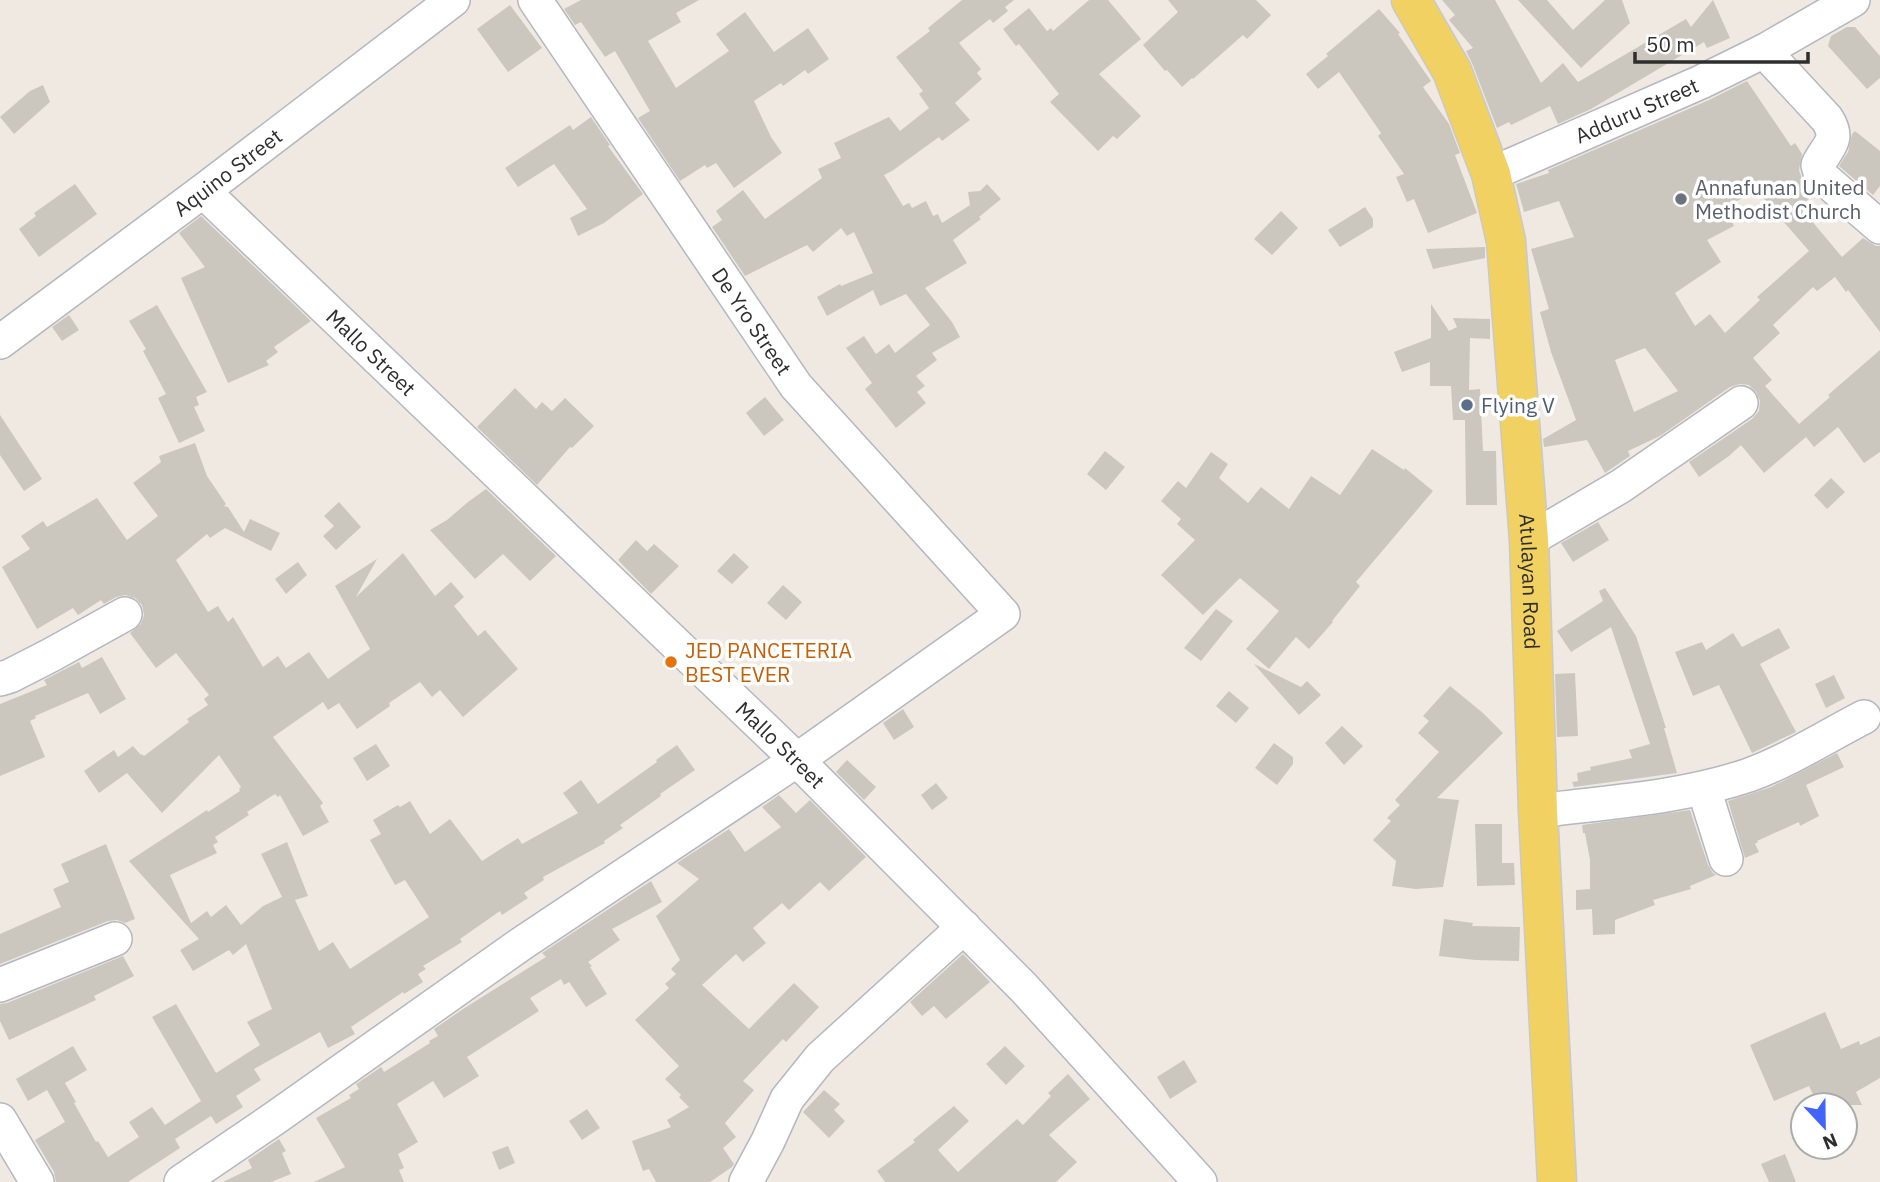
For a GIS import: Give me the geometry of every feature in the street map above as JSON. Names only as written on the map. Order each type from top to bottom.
[{"type":"main road","name":"Atulayan Road","points":[[1411,0],[1452,71],[1491,174],[1506,241],[1529,540],[1538,811],[1557,1182]]},
{"type":"street","name":"Aquino Street","points":[[0,342],[204,191],[453,0]]},
{"type":"street","name":"De Yro Street","points":[[535,0],[796,386],[1003,614],[797,760]]},
{"type":"street","name":"Adduru Street","points":[[1491,174],[1701,82],[1764,51],[1853,0]]},
{"type":"street","points":[[1764,51],[1827,119],[1833,129],[1829,147],[1818,165],[1821,176],[1880,227]]},
{"type":"street","name":"Mallo Street","points":[[204,191],[797,760],[1024,988],[1200,1182]]},
{"type":"street","points":[[1529,540],[1621,486],[1741,403]]},
{"type":"street","points":[[0,679],[20,671],[125,614]]},
{"type":"street","points":[[1538,811],[1704,789],[1752,774],[1864,717]]},
{"type":"street","points":[[181,1182],[521,944],[797,760]]},
{"type":"street","points":[[1704,789],[1726,859]]},
{"type":"street","points":[[746,1182],[787,1099],[820,1058],[964,927]]},
{"type":"street","points":[[0,985],[115,939]]},
{"type":"street","points":[[0,1120],[37,1182]]},
{"type":"building","points":[[581,0],[699,0],[676,13],[681,22],[648,41],[676,88],[729,51],[716,34],[745,12],[774,52],[808,28],[829,59],[808,74],[805,70],[783,86],[781,83],[754,101],[782,153],[734,188],[716,163],[707,168],[705,165],[680,181],[638,118],[650,111],[615,51],[605,57],[581,22],[575,25],[564,9]]},
{"type":"building","points":[[962,0],[1014,0],[1005,7],[1008,11],[993,23],[990,19],[959,43],[981,69],[977,73],[982,79],[955,103],[970,120],[942,141],[939,137],[884,175],[903,206],[909,203],[912,208],[926,201],[933,216],[938,214],[942,223],[970,205],[968,192],[980,191],[987,184],[1001,199],[979,217],[981,219],[953,240],[967,263],[925,288],[952,322],[960,337],[932,353],[937,360],[916,376],[925,386],[917,392],[926,403],[896,428],[865,389],[872,383],[846,348],[864,336],[876,354],[889,344],[895,353],[930,325],[906,294],[880,306],[873,290],[827,316],[817,297],[840,284],[841,286],[873,273],[854,232],[847,236],[841,228],[813,252],[807,245],[745,276],[712,227],[722,220],[716,211],[743,190],[765,219],[822,178],[818,169],[841,158],[834,143],[889,117],[900,131],[929,108],[919,94],[923,91],[896,57],[930,31],[928,28]]},
{"type":"building","points":[[1089,0],[1108,0],[1141,39],[1099,74],[1141,116],[1117,139],[1113,136],[1098,151],[1050,102],[1059,94],[1019,44],[1016,46],[1003,29],[1029,8],[1047,31],[1051,28],[1053,31]]},
{"type":"building","points":[[1168,0],[1256,0],[1271,15],[1247,39],[1243,35],[1182,87],[1143,45],[1178,12]]},
{"type":"building","points":[[1442,0],[1495,0],[1541,83],[1563,63],[1578,82],[1686,19],[1691,27],[1713,0],[1730,38],[1707,48],[1704,42],[1591,109],[1558,124],[1550,106],[1511,125],[1509,122],[1497,128],[1466,51],[1473,48],[1449,20],[1455,15]]},
{"type":"building","points":[[1518,0],[1547,0],[1573,30],[1605,0],[1622,0],[1630,23],[1581,68]]},
{"type":"building","points":[[510,5],[542,48],[508,72],[477,29]]},
{"type":"building","points":[[1379,9],[1400,33],[1398,34],[1431,81],[1423,87],[1449,124],[1460,153],[1455,155],[1477,213],[1428,233],[1414,199],[1407,202],[1396,177],[1404,174],[1378,136],[1381,133],[1339,72],[1318,89],[1306,74]]},
{"type":"building","points":[[1847,27],[1855,27],[1880,56],[1880,78],[1867,89],[1828,46],[1831,36]]},
{"type":"building","points":[[1747,81],[1791,146],[1795,143],[1802,154],[1799,170],[1803,182],[1813,195],[1800,207],[1842,257],[1863,238],[1880,246],[1880,332],[1835,277],[1817,291],[1813,287],[1773,325],[1780,333],[1753,358],[1772,380],[1765,386],[1799,424],[1880,350],[1880,452],[1864,463],[1838,427],[1814,447],[1806,437],[1764,473],[1741,445],[1699,477],[1689,462],[1752,419],[1759,411],[1760,401],[1756,392],[1749,385],[1740,384],[1730,387],[1660,436],[1628,451],[1630,456],[1605,473],[1587,440],[1544,447],[1543,439],[1576,420],[1551,352],[1540,312],[1549,309],[1531,249],[1574,237],[1559,201],[1524,212],[1516,184],[1549,173],[1548,170]],"holes":[[[1757,191],[1809,251],[1757,297],[1760,300],[1725,333],[1710,314],[1695,326],[1675,293],[1721,262],[1707,240],[1734,226],[1725,207]],[[1645,348],[1678,391],[1634,412],[1615,360]]]},
{"type":"building","points":[[43,85],[50,102],[14,134],[0,117],[30,91]]},
{"type":"building","points":[[591,117],[610,145],[608,146],[643,194],[604,223],[578,236],[570,218],[587,209],[554,164],[518,187],[505,168],[570,125],[573,130]]},
{"type":"building","points":[[1855,131],[1880,151],[1880,186],[1873,195],[1839,166],[1848,152]]},
{"type":"building","points":[[75,184],[97,214],[39,257],[19,229],[36,216],[34,213]]},
{"type":"building","points":[[1365,207],[1373,219],[1373,227],[1340,247],[1328,230]]},
{"type":"building","points":[[1281,211],[1298,228],[1272,255],[1254,239]]},
{"type":"building","points":[[201,216],[311,321],[274,347],[278,352],[266,361],[269,365],[228,383],[181,278],[205,267],[179,233]]},
{"type":"building","points":[[1485,247],[1485,258],[1433,269],[1426,249]]},
{"type":"building","points":[[1431,304],[1449,331],[1457,327],[1453,318],[1490,319],[1490,339],[1470,338],[1469,390],[1480,389],[1483,451],[1496,451],[1497,505],[1466,505],[1465,420],[1453,420],[1451,386],[1430,386],[1430,362],[1402,372],[1394,352],[1431,338]]},
{"type":"building","points":[[157,305],[207,392],[196,397],[199,405],[194,407],[205,431],[179,443],[158,398],[166,394],[143,351],[146,349],[129,321]]},
{"type":"building","points":[[69,315],[79,330],[62,341],[52,327]]},
{"type":"building","points":[[515,388],[536,409],[542,402],[552,411],[565,398],[594,426],[570,447],[537,485],[477,427]]},
{"type":"building","points":[[765,397],[784,420],[764,436],[746,413]]},
{"type":"building","points":[[0,415],[42,479],[24,491],[0,455]]},
{"type":"building","points":[[195,443],[207,476],[226,504],[224,506],[228,507],[244,532],[250,519],[280,533],[271,551],[225,528],[210,538],[207,534],[176,560],[208,612],[218,606],[228,622],[233,617],[263,667],[278,656],[286,668],[309,652],[328,679],[370,649],[335,586],[377,559],[356,597],[403,553],[435,596],[451,582],[464,597],[454,606],[478,636],[485,630],[518,669],[463,717],[440,690],[432,697],[420,682],[357,729],[339,703],[328,710],[323,702],[273,737],[323,803],[320,806],[329,822],[303,836],[280,795],[278,797],[275,794],[247,812],[249,815],[215,837],[218,842],[213,845],[217,853],[170,875],[191,923],[207,911],[211,917],[226,905],[241,925],[263,906],[282,897],[261,854],[287,842],[308,896],[295,900],[319,951],[333,942],[350,969],[429,917],[405,880],[395,885],[370,840],[381,834],[373,820],[398,805],[400,807],[410,801],[430,834],[450,819],[482,861],[518,838],[522,844],[578,813],[563,793],[581,780],[598,804],[677,745],[695,770],[620,825],[623,828],[604,841],[605,843],[543,877],[544,880],[524,893],[528,898],[502,915],[500,911],[460,939],[462,942],[423,966],[426,969],[418,974],[423,982],[404,994],[403,992],[351,1027],[355,1034],[328,1048],[320,1032],[254,1069],[261,1080],[236,1096],[243,1107],[216,1124],[211,1116],[175,1139],[180,1148],[128,1182],[56,1182],[54,1172],[35,1140],[65,1122],[47,1090],[28,1101],[16,1079],[73,1046],[87,1070],[65,1083],[96,1142],[98,1141],[108,1157],[139,1137],[129,1122],[152,1107],[165,1125],[201,1101],[152,1017],[176,1004],[216,1073],[260,1045],[247,1022],[272,1009],[246,944],[233,955],[229,950],[193,971],[180,950],[199,939],[129,861],[240,791],[241,787],[219,755],[162,813],[127,773],[99,793],[84,771],[114,750],[118,757],[133,746],[144,756],[189,722],[187,719],[208,705],[204,699],[209,695],[176,653],[156,668],[130,633],[141,624],[144,615],[142,605],[135,598],[125,595],[104,604],[101,600],[78,615],[73,608],[37,629],[2,567],[30,549],[21,536],[43,521],[47,527],[97,498],[127,540],[158,516],[133,483],[161,462],[159,456]]},
{"type":"building","points":[[1372,449],[1404,470],[1405,468],[1433,491],[1356,582],[1360,586],[1309,649],[1296,637],[1269,669],[1246,649],[1279,611],[1240,578],[1203,615],[1161,575],[1195,540],[1177,524],[1181,519],[1161,501],[1178,481],[1186,488],[1211,452],[1228,464],[1219,478],[1248,503],[1261,487],[1289,509],[1311,476],[1340,495]]},
{"type":"building","points":[[1105,451],[1125,467],[1106,490],[1087,474]]},
{"type":"building","points":[[1831,478],[1845,492],[1827,509],[1814,495]]},
{"type":"building","points":[[486,489],[556,556],[530,581],[503,554],[475,579],[430,530]]},
{"type":"building","points":[[339,502],[361,527],[336,550],[323,536],[334,526],[324,516]]},
{"type":"building","points":[[1598,522],[1609,540],[1573,562],[1561,543]]},
{"type":"building","points":[[636,540],[647,551],[654,544],[679,566],[651,594],[618,560]]},
{"type":"building","points":[[734,553],[749,567],[732,584],[717,571]]},
{"type":"building","points":[[298,562],[307,575],[286,594],[275,579]]},
{"type":"building","points":[[783,585],[802,602],[786,620],[767,603]]},
{"type":"building","points":[[1605,588],[1636,636],[1666,728],[1677,773],[1574,787],[1572,782],[1578,781],[1577,773],[1591,770],[1590,767],[1632,758],[1629,750],[1650,744],[1611,627],[1571,652],[1557,631],[1603,601],[1599,591]]},
{"type":"building","points":[[1216,609],[1233,621],[1201,661],[1184,648]]},
{"type":"building","points":[[1779,628],[1790,648],[1760,664],[1796,732],[1752,753],[1719,685],[1693,696],[1675,652],[1702,642],[1706,650],[1733,633],[1742,647]]},
{"type":"building","points":[[102,657],[126,699],[100,714],[88,693],[35,716],[36,718],[30,721],[45,757],[0,776],[0,704],[47,685],[44,680],[79,662],[82,668]]},
{"type":"building","points":[[1254,664],[1301,687],[1307,681],[1321,695],[1299,715]]},
{"type":"building","points":[[1575,673],[1578,736],[1557,737],[1555,674]]},
{"type":"building","points":[[1834,675],[1845,698],[1826,708],[1815,684]]},
{"type":"building","points":[[1450,686],[1503,733],[1437,798],[1459,800],[1443,887],[1416,889],[1392,886],[1396,861],[1373,840],[1391,821],[1387,818],[1400,805],[1395,800],[1439,752],[1418,733],[1429,721],[1423,716]]},
{"type":"building","points":[[1229,691],[1249,708],[1236,723],[1216,706]]},
{"type":"building","points":[[903,709],[914,727],[894,740],[883,723]]},
{"type":"building","points":[[1342,726],[1363,746],[1344,765],[1325,743]]},
{"type":"building","points":[[1274,743],[1293,757],[1293,764],[1277,785],[1255,768]]},
{"type":"building","points":[[376,744],[390,766],[367,781],[353,758]]},
{"type":"building","points":[[1837,753],[1844,767],[1806,785],[1819,816],[1800,826],[1799,822],[1757,841],[1755,844],[1759,852],[1745,858],[1728,801],[1771,787]]},
{"type":"building","points":[[847,760],[876,787],[864,800],[836,772]]},
{"type":"building","points":[[936,783],[948,798],[932,810],[921,795]]},
{"type":"building","points":[[779,795],[796,813],[810,800],[866,857],[829,891],[820,882],[789,910],[782,903],[753,928],[766,943],[743,962],[736,954],[702,985],[749,1029],[794,983],[819,1007],[786,1042],[783,1039],[743,1081],[754,1090],[725,1123],[736,1137],[723,1148],[734,1164],[732,1167],[710,1182],[656,1182],[649,1169],[643,1171],[632,1141],[671,1127],[667,1120],[689,1107],[665,1079],[679,1066],[635,1020],[669,988],[665,984],[676,974],[671,969],[680,960],[656,916],[699,879],[677,863],[729,829],[745,852],[781,827],[762,807]]},
{"type":"building","points":[[1690,810],[1708,865],[1716,875],[1690,886],[1691,889],[1653,900],[1655,905],[1615,920],[1615,934],[1593,935],[1592,909],[1576,910],[1576,890],[1590,889],[1590,860],[1582,825]]},
{"type":"building","points":[[1475,824],[1502,824],[1502,863],[1514,863],[1515,885],[1477,886]]},
{"type":"building","points":[[106,844],[135,919],[125,923],[108,921],[0,964],[0,934],[61,907],[53,889],[69,882],[61,864]]},
{"type":"building","points":[[651,881],[662,902],[612,929],[620,940],[588,962],[607,994],[586,1007],[569,982],[564,985],[561,979],[530,998],[539,1011],[467,1057],[479,1076],[444,1098],[433,1081],[397,1104],[418,1142],[398,1154],[404,1168],[399,1170],[404,1182],[314,1182],[345,1167],[316,1118],[351,1098],[349,1095],[359,1089],[356,1084],[381,1067],[384,1072],[430,1043],[429,1041],[438,1036],[434,1029],[546,957],[542,953]]},
{"type":"building","points":[[1444,919],[1473,923],[1472,926],[1520,927],[1519,961],[1439,956]]},
{"type":"building","points":[[963,954],[990,982],[946,1019],[934,1006],[922,1016],[910,1002]]},
{"type":"building","points":[[123,956],[134,976],[94,996],[96,1000],[9,1040],[0,1021],[0,1004]]},
{"type":"building","points":[[1825,1012],[1841,1049],[1859,1041],[1860,1045],[1880,1036],[1880,1078],[1858,1091],[1811,1091],[1809,1086],[1789,1091],[1789,1095],[1774,1101],[1750,1045]]},
{"type":"building","points":[[1005,1046],[1025,1066],[1006,1085],[986,1064]]},
{"type":"building","points":[[1184,1060],[1197,1082],[1170,1099],[1157,1077]]},
{"type":"building","points":[[1068,1074],[1090,1099],[1049,1135],[1077,1162],[1056,1182],[885,1182],[877,1171],[915,1142],[913,1140],[954,1106],[969,1121],[938,1150],[958,1172],[1017,1119],[1023,1125],[1051,1096],[1048,1093]]},
{"type":"building","points":[[824,1090],[840,1104],[834,1110],[845,1121],[829,1138],[803,1112]]},
{"type":"building","points":[[587,1109],[600,1128],[582,1140],[569,1121]]},
{"type":"building","points":[[279,1139],[286,1151],[282,1153],[291,1174],[271,1182],[223,1182],[252,1168],[248,1160]]},
{"type":"building","points":[[508,1146],[515,1163],[499,1170],[492,1152]]},
{"type":"building","points":[[1785,1154],[1796,1182],[1769,1182],[1761,1164]]},
{"type":"place","name":"Annafunan United Methodist Church","points":[[1681,199]]},
{"type":"place","name":"Flying V","points":[[1467,405]]},
{"type":"place","name":"JED PANCETERIA BEST EVER","points":[[671,662]]}]
